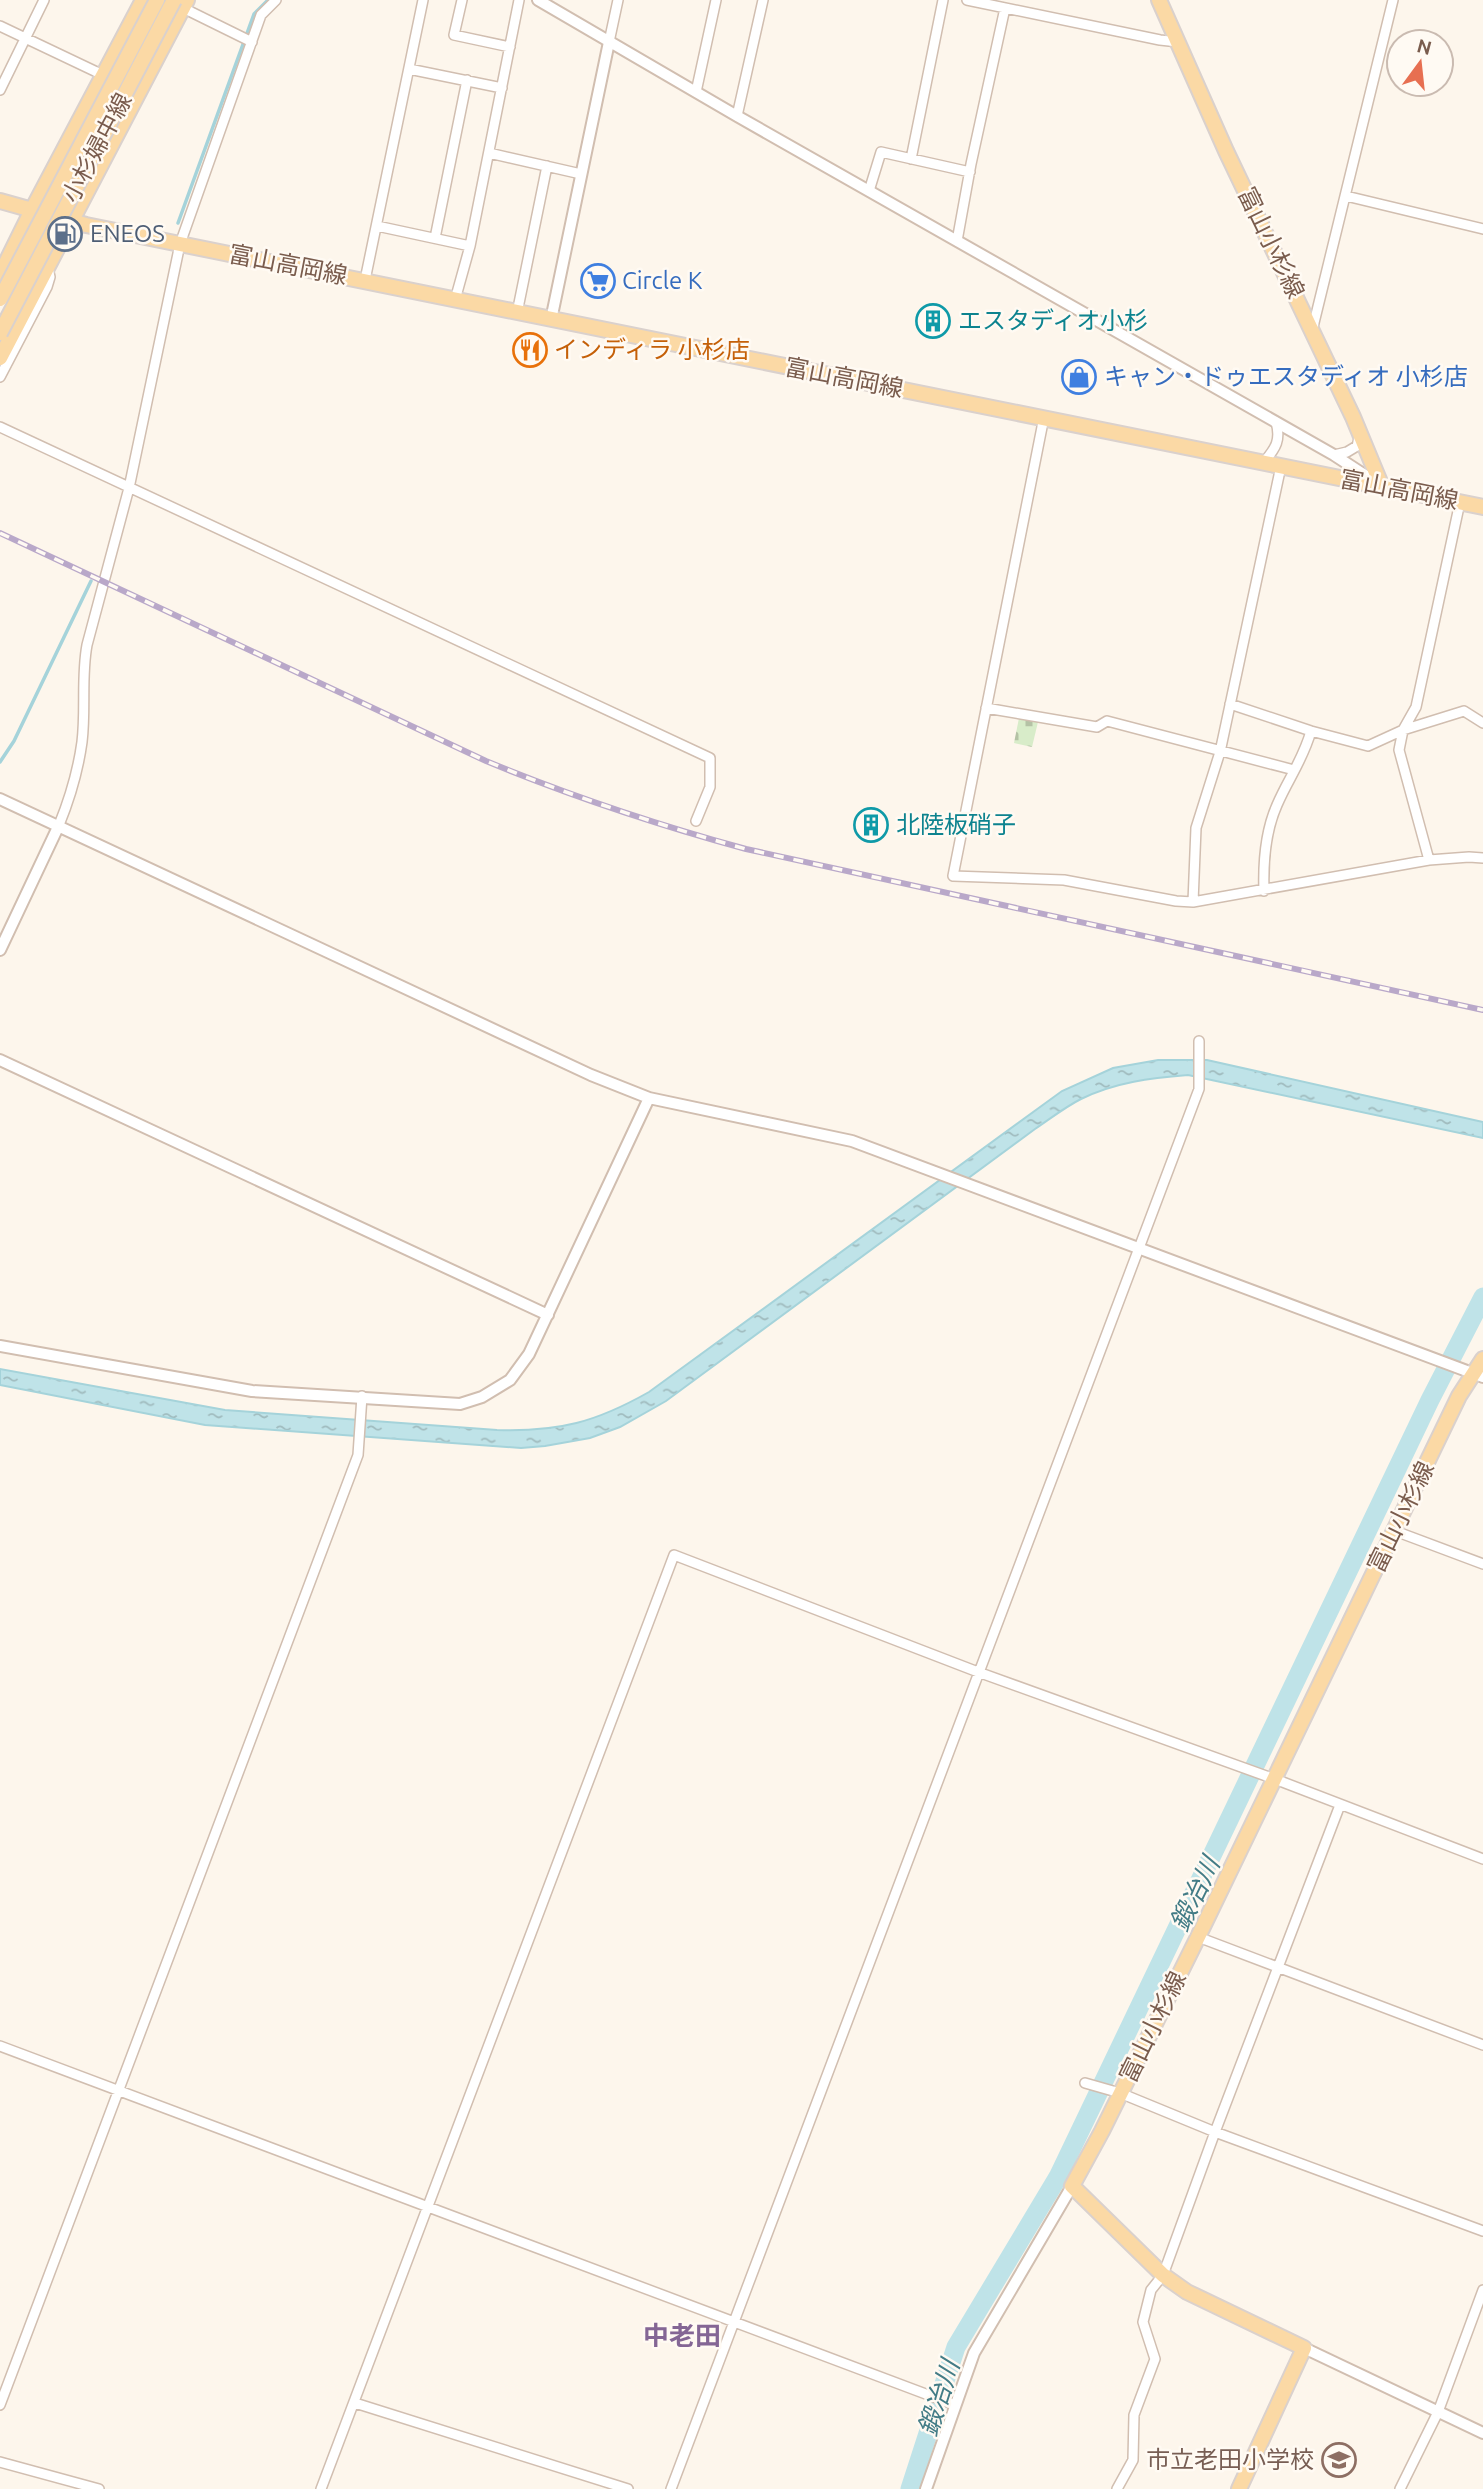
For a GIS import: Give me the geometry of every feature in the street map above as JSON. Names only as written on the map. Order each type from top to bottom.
[{"type":"main road","points":[[1,272],[143,0]]},
{"type":"main road","name":"小杉婦中線","points":[[0,299],[157,0]]},
{"type":"main road","name":"富山小杉線","points":[[1159,0],[1226,151],[1361,434],[1382,486]]},
{"type":"main road","points":[[0,358],[72,222],[181,3]]},
{"type":"main road","name":"小杉婦中線","points":[[0,333],[181,3]]},
{"type":"main road","name":"富山高岡線","points":[[0,201],[72,222],[1483,507]]},
{"type":"main road","name":"富山小杉線","points":[[1072,2186],[1115,2092],[1198,1937],[1272,1778],[1459,1396],[1483,1359]]},
{"type":"main road","points":[[1072,2186],[1163,2275],[1187,2292],[1304,2348],[1239,2489]]},
{"type":"street","points":[[0,90],[44,0]]},
{"type":"street","points":[[0,950],[69,800],[82,741],[83,669],[87,645],[129,488],[180,244],[261,15],[276,0]]},
{"type":"street","points":[[365,280],[423,0]]},
{"type":"street","points":[[462,0],[454,35],[510,47]]},
{"type":"street","points":[[456,300],[470,246],[519,0]]},
{"type":"street","points":[[538,0],[1334,455],[1382,486]]},
{"type":"street","points":[[551,320],[618,0]]},
{"type":"street","points":[[696,92],[716,0]]},
{"type":"street","points":[[737,116],[763,0]]},
{"type":"street","points":[[911,159],[943,0]]},
{"type":"street","points":[[967,0],[1178,42]]},
{"type":"street","points":[[1312,331],[1393,0]]},
{"type":"street","points":[[181,3],[252,43]]},
{"type":"street","points":[[957,241],[1005,8]]},
{"type":"street","points":[[0,26],[103,75]]},
{"type":"street","points":[[409,69],[502,88]]},
{"type":"street","points":[[435,238],[467,80]]},
{"type":"street","points":[[869,191],[881,152],[970,172]]},
{"type":"street","points":[[489,153],[581,174]]},
{"type":"street","points":[[517,313],[547,166]]},
{"type":"street","points":[[1346,196],[1483,229]]},
{"type":"street","points":[[377,226],[470,246]]},
{"type":"street","points":[[0,377],[47,287],[50,277],[48,267]]},
{"type":"street","points":[[1044,417],[953,876],[1064,880],[1193,902],[1429,860],[1483,858]]},
{"type":"street","points":[[1264,462],[1277,448],[1279,434],[1276,422]]},
{"type":"street","points":[[0,427],[710,758],[710,787],[696,821]]},
{"type":"street","points":[[1334,455],[1357,446],[1361,434]]},
{"type":"street","points":[[1193,902],[1196,828],[1220,752],[1282,466]]},
{"type":"street","points":[[1429,860],[1399,750],[1403,730],[1416,707],[1460,502]]},
{"type":"street","points":[[1230,704],[1311,731],[1368,746],[1403,730],[1464,711],[1483,723]]},
{"type":"street","points":[[986,708],[1097,727],[1107,721],[1294,770]]},
{"type":"street","points":[[1264,891],[1263,857],[1275,808],[1305,754],[1311,731]]},
{"type":"street","points":[[0,799],[591,1075],[649,1098],[852,1141],[1473,1373]]},
{"type":"street","points":[[671,2489],[1139,1248],[1199,1083],[1199,1041]]},
{"type":"street","points":[[0,1060],[548,1315]]},
{"type":"street","points":[[0,1346],[252,1391],[460,1404],[482,1397],[510,1380],[529,1354],[649,1098]]},
{"type":"street","points":[[0,2405],[358,1455],[362,1396]]},
{"type":"street","points":[[1395,1531],[1483,1564]]},
{"type":"street","points":[[321,2489],[674,1555],[978,1672],[1272,1778],[1483,1859]]},
{"type":"street","points":[[1117,2489],[1133,2460],[1134,2415],[1155,2359],[1143,2322],[1151,2290],[1163,2275],[1214,2132],[1340,1805]]},
{"type":"street","points":[[1198,1937],[1483,2045]]},
{"type":"street","points":[[0,2046],[952,2404]]},
{"type":"street","points":[[1085,2083],[1483,2231]]},
{"type":"street","points":[[926,2489],[952,2404],[974,2353],[1072,2186]]},
{"type":"street","points":[[1400,2489],[1438,2412],[1483,2290]]},
{"type":"street","points":[[1304,2348],[1483,2433]]},
{"type":"street","points":[[355,2403],[628,2489]]},
{"type":"street","points":[[0,2462],[99,2489]]},
{"type":"green space","points":[[1019,718],[1038,722],[1032,747],[1014,743]]},
{"type":"water","points":[[1158,1060],[1207,1060],[1483,1122],[1483,1138],[1188,1075],[1147,1079],[1107,1088],[1075,1102],[1035,1129],[666,1401],[620,1427],[590,1438],[545,1446],[521,1448],[205,1425],[0,1385],[0,1369],[225,1410],[497,1430],[558,1427],[594,1418],[649,1392],[1062,1091],[1113,1068]]},
{"type":"waterway","points":[[178,223],[254,14],[268,0]]},
{"type":"waterway","points":[[0,762],[14,741],[91,581]]},
{"type":"waterway","name":"鍛冶川","points":[[910,2489],[956,2347],[1058,2177],[1430,1400],[1483,1297]]},
{"type":"railway","points":[[0,533],[486,761],[647,820],[746,849],[1483,1010]]},
{"type":"place","name":"ENEOS","points":[[65,234]]},
{"type":"place","name":"Circle K","points":[[598,281]]},
{"type":"place","name":"エスタディオ小杉","points":[[933,321]]},
{"type":"place","name":"インディラ 小杉店","points":[[530,350]]},
{"type":"place","name":"キャン・ドゥエスタディオ 小杉店","points":[[1079,377]]},
{"type":"place","name":"北陸板硝子","points":[[871,825]]},
{"type":"place","name":"市立老田小学校","points":[[1339,2460]]},
{"type":"district","name":"中老田","points":[[682,2336]]}]
